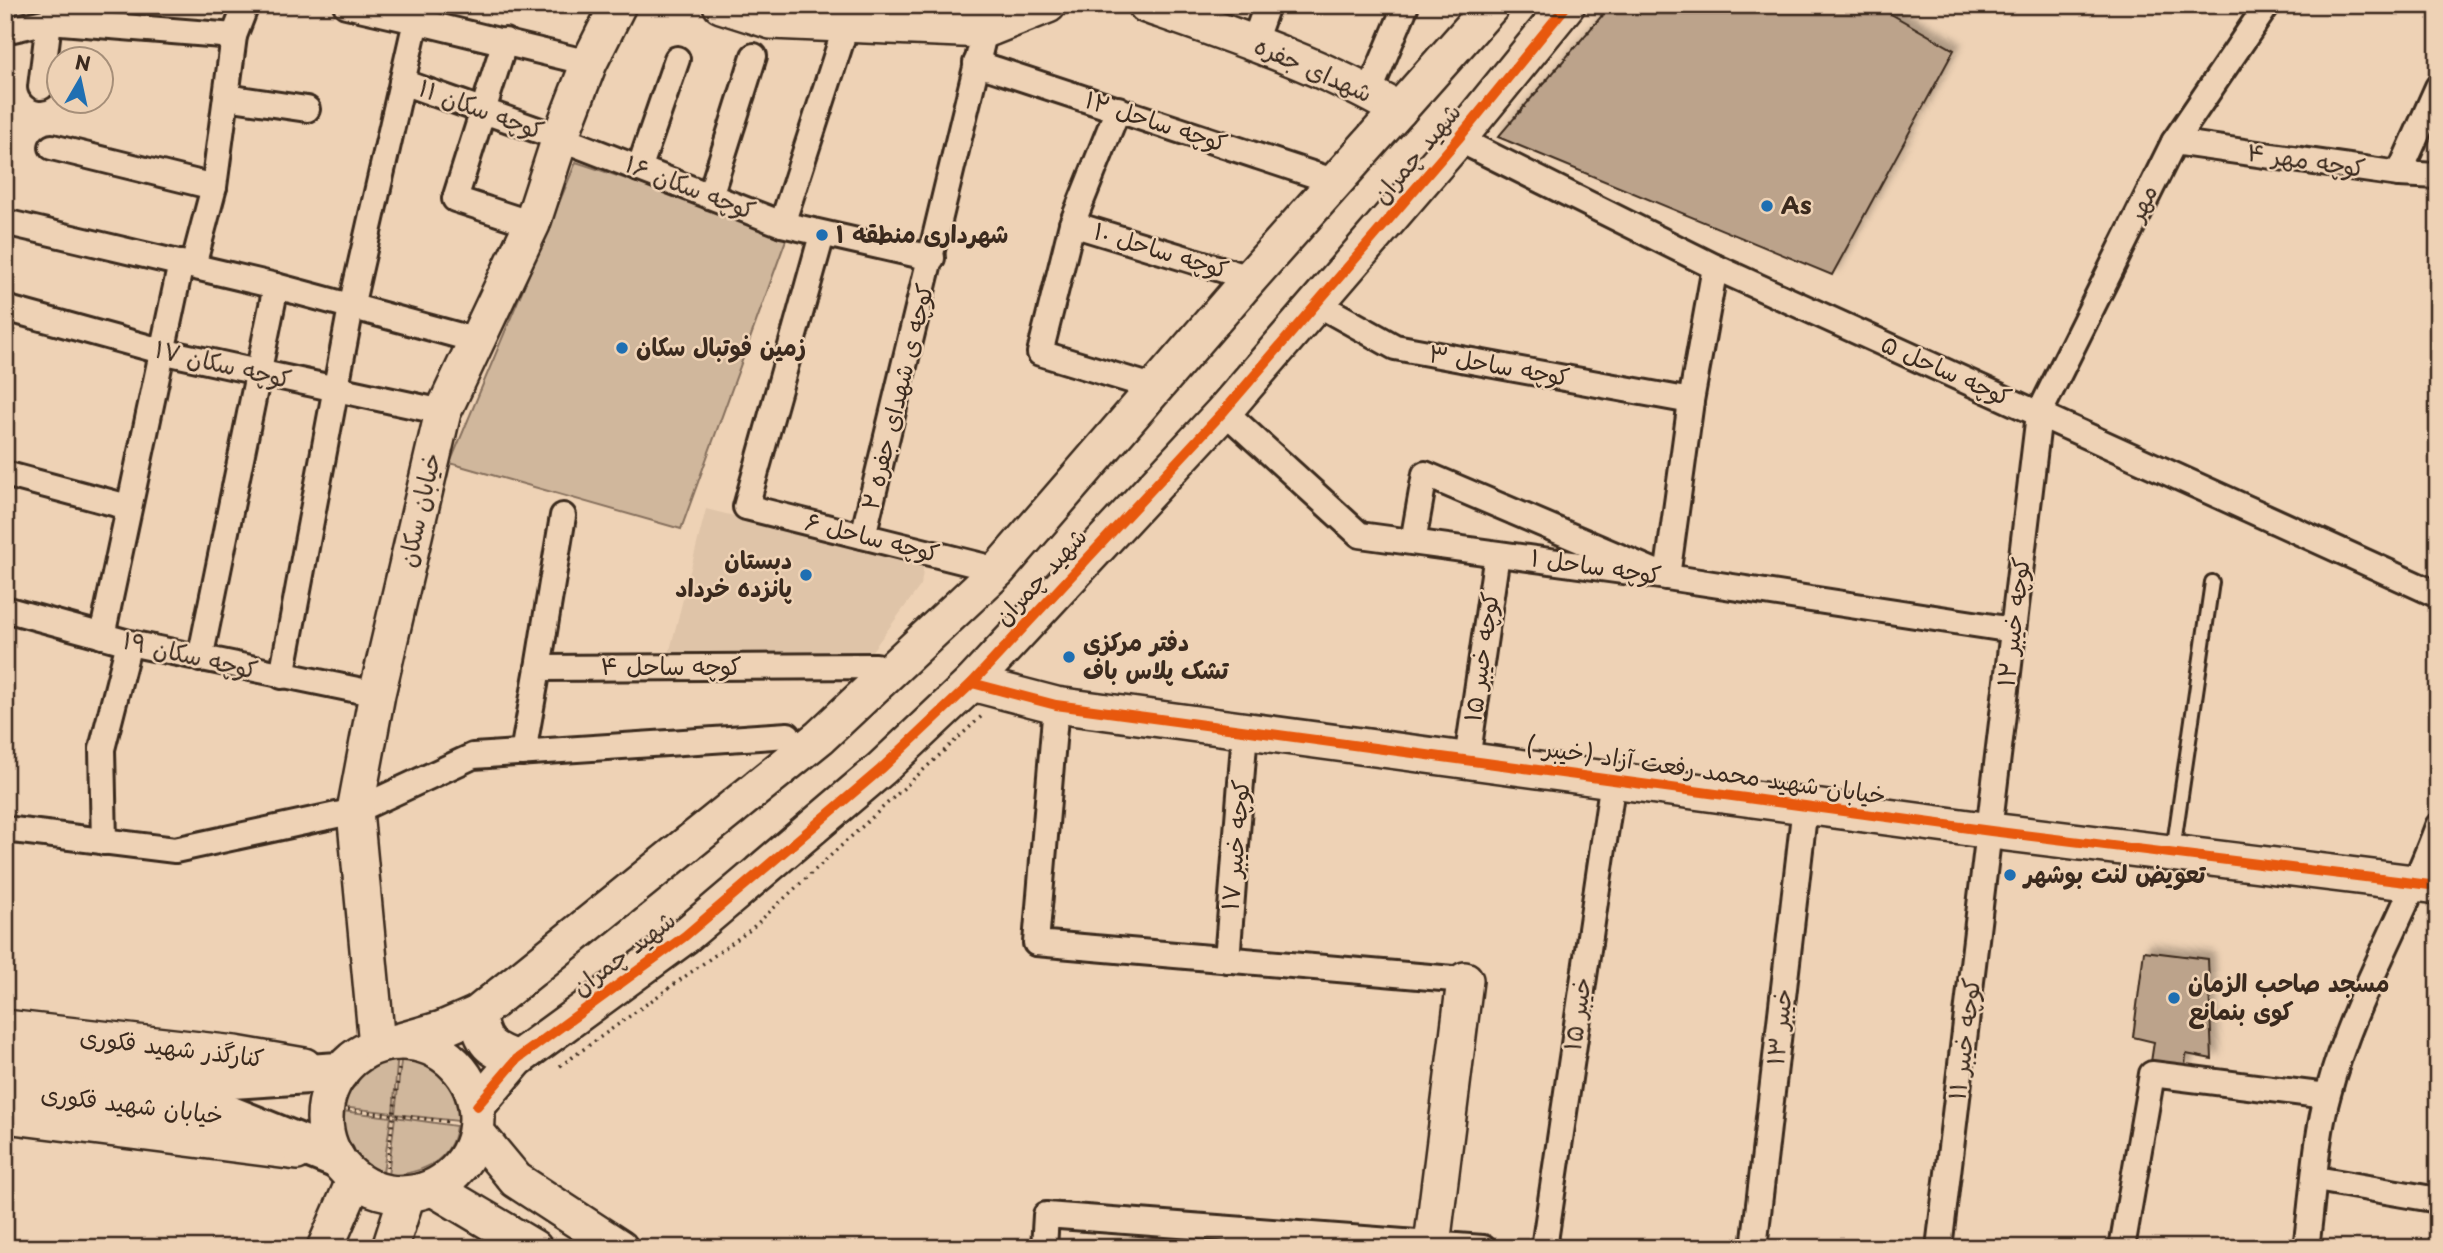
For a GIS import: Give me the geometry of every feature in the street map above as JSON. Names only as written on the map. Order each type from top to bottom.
[{"type":"main road","name":"خیابان شهید فکوری","points":[[5,1054],[336,1090]]},
{"type":"main road","name":"خیابان شهید فکوری","points":[[5,1089],[226,1114],[383,1179]]},
{"type":"street","points":[[102,636],[161,351],[214,187],[234,36],[246,5]]},
{"type":"street","points":[[346,5],[589,63]]},
{"type":"street","name":"خیابان سکان","points":[[391,1051],[355,811],[377,694],[443,412],[479,341],[532,224],[560,138],[589,63],[618,5]]},
{"type":"street","points":[[721,5],[771,21],[846,26],[981,46],[1048,5]]},
{"type":"street","name":"شهدای جفره","points":[[1146,5],[1254,42],[1369,93],[1399,110]]},
{"type":"street","points":[[1254,42],[1267,5]]},
{"type":"street","points":[[1369,93],[1406,5]]},
{"type":"street","name":"شهید چمران","points":[[336,1090],[356,1056],[391,1051],[477,1014],[820,737],[888,675],[998,570],[1250,278],[1492,5]]},
{"type":"street","name":"شهید چمران","points":[[383,1179],[452,1176],[464,1162],[471,1121],[517,1059],[685,936],[881,769],[972,683],[1224,411],[1458,139],[1567,5]]},
{"type":"street","name":"مهر","points":[[2039,414],[2174,142],[2267,5]]},
{"type":"street","points":[[12,20],[49,20],[234,36]]},
{"type":"street","points":[[41,87],[49,20]]},
{"type":"street","points":[[282,676],[351,307],[416,21]]},
{"type":"street","points":[[782,224],[846,26]]},
{"type":"street","points":[[505,41],[455,199],[532,224]]},
{"type":"street","name":"کوچه ساحل ۱۲","points":[[981,46],[1118,109],[1336,182]]},
{"type":"street","name":"کوچه ی شهدای جفره ۲","points":[[863,536],[981,46]]},
{"type":"street","points":[[710,196],[754,56]]},
{"type":"street","points":[[639,169],[677,60]]},
{"type":"street","name":"کوچه سکان ۱۱","points":[[402,82],[560,138]]},
{"type":"street","points":[[2399,174],[2438,87]]},
{"type":"street","points":[[226,97],[307,109]]},
{"type":"street","points":[[1118,109],[1072,224],[1040,353],[1156,388]]},
{"type":"street","name":"کوچه سکان ۱۶","points":[[560,138],[782,224],[932,258]]},
{"type":"street","name":"کوچه ساحل ۵","points":[[1458,139],[1715,267],[2438,595]]},
{"type":"street","name":"کوچه مهر ۴","points":[[2174,142],[2399,174],[2438,176]]},
{"type":"street","points":[[52,147],[214,187]]},
{"type":"street","points":[[13,224],[276,286],[479,341]]},
{"type":"street","name":"کوچه ساحل ۱۰","points":[[1072,224],[1250,278]]},
{"type":"street","name":"کوچه ساحل ۶","points":[[822,235],[746,507],[998,570]]},
{"type":"street","points":[[1413,542],[1425,474],[1667,577],[1691,401],[1715,267]]},
{"type":"street","points":[[200,659],[276,286]]},
{"type":"street","name":"کوچه ساحل ۳","points":[[1316,303],[1395,347],[1691,401]]},
{"type":"street","name":"کوچه سکان ۱۷","points":[[5,308],[161,351],[335,391],[443,412]]},
{"type":"street","name":"کوچه ساحل ۱","points":[[1224,411],[1360,535],[1667,577],[2013,630]]},
{"type":"street","name":"کوچه خیبر ۱۲","points":[[1991,831],[2039,414]]},
{"type":"street","points":[[5,474],[128,507]]},
{"type":"street","points":[[523,754],[563,516]]},
{"type":"street","name":"کوچه خیبر ۱۵","points":[[1467,760],[1497,554]]},
{"type":"street","name":"کوچه سکان ۱۹","points":[[5,609],[129,643],[377,694]]},
{"type":"street","points":[[104,842],[102,749],[129,643]]},
{"type":"street","name":"کوچه ساحل ۴","points":[[538,668],[876,666],[888,675]]},
{"type":"street","name":"( خیبر) خیابان شهید محمد رفعت آزاد","points":[[972,683],[1056,705],[1991,831],[2173,851],[2427,885]]},
{"type":"street","points":[[1056,705],[1036,943],[1465,980],[1432,1245]]},
{"type":"street","name":"کوچه خیبر ۱۷","points":[[1227,960],[1245,731]]},
{"type":"street","points":[[5,829],[175,850],[355,811],[473,756],[788,735]]},
{"type":"street","name":"خیبر ۱۵","points":[[1544,1248],[1613,780]]},
{"type":"street","name":"خیبر ۱۳","points":[[1754,1248],[1805,806]]},
{"type":"street","points":[[2306,1248],[2327,1096],[2347,1034],[2427,885],[2438,826]]},
{"type":"street","name":"کوچه خیبر ۱۱","points":[[1939,1248],[1991,831]]},
{"type":"street","points":[[477,1014],[480,1034],[494,1051],[517,1059]]},
{"type":"street","name":"کنارگذر شهید فکوری","points":[[5,1028],[235,1054],[336,1090]]},
{"type":"street","points":[[391,1051],[425,1045],[449,1058],[468,1080],[471,1121],[516,1180],[620,1248]]},
{"type":"street","points":[[2122,1248],[2152,1074],[2327,1096]]},
{"type":"street","points":[[336,1090],[328,1092],[324,1115],[326,1137],[383,1179],[410,1248]]},
{"type":"street","points":[[5,1115],[222,1140],[383,1179],[534,1248]]},
{"type":"street","points":[[325,1248],[383,1179]]},
{"type":"street","points":[[350,1248],[383,1179]]},
{"type":"street","points":[[383,1179],[390,1248]]},
{"type":"street","points":[[2316,1179],[2438,1200]]},
{"type":"street","points":[[1044,1248],[1046,1215],[1355,1244],[1483,1248]]},
{"type":"lane","points":[[2173,851],[2212,582]]},
{"type":"path","points":[[383,1179],[394,1115],[391,1051]]},
{"type":"path","points":[[336,1090],[394,1115],[471,1121]]},
{"type":"shaded area","name":"زمین فوتبال سکان","points":[[576,162],[788,234],[681,529],[450,463]]},
{"type":"shaded area","name":"دبستان پانزده خرداد","points":[[706,509],[924,564],[921,585],[869,655],[669,654]]},
{"type":"shaded area","points":[[398,1052],[393,1113],[332,1106],[343,1085],[357,1069],[375,1058]]},
{"type":"shaded area","points":[[402,1053],[424,1062],[442,1077],[454,1097],[458,1121],[395,1114]]},
{"type":"shaded area","points":[[334,1110],[391,1117],[383,1173],[362,1164],[346,1150],[337,1133]]},
{"type":"shaded area","points":[[395,1117],[456,1126],[453,1139],[448,1149],[433,1164],[412,1172],[388,1176]]},
{"type":"building","name":"As","points":[[1611,5],[1875,5],[1954,50],[1832,275],[1498,137]]},
{"type":"building","name":"مسجد صاحب الزمان کوی بنمانع","points":[[2144,951],[2208,959],[2212,1059],[2186,1054],[2185,1068],[2151,1062],[2154,1042],[2133,1037]]},
{"type":"cycle path","points":[[477,1106],[517,1059],[685,936],[881,769],[972,683],[1224,411],[1458,139],[1567,5]]},
{"type":"cycle path","points":[[972,683],[1056,705],[1991,831],[2438,886]]},
{"type":"place","name":"As","points":[[1767,206]]},
{"type":"place","name":"شهرداری منطقه ١","points":[[822,235]]},
{"type":"place","name":"زمین فوتبال سکان","points":[[622,348]]},
{"type":"place","name":"دبستان پانزده خرداد","points":[[806,575]]},
{"type":"place","name":"دفتر مرکزی تشک پلاس باف","points":[[1069,657]]},
{"type":"place","name":"تعویض لنت بوشهر","points":[[2010,875]]},
{"type":"place","name":"مسجد صاحب الزمان کوی بنمانع","points":[[2174,998]]}]
